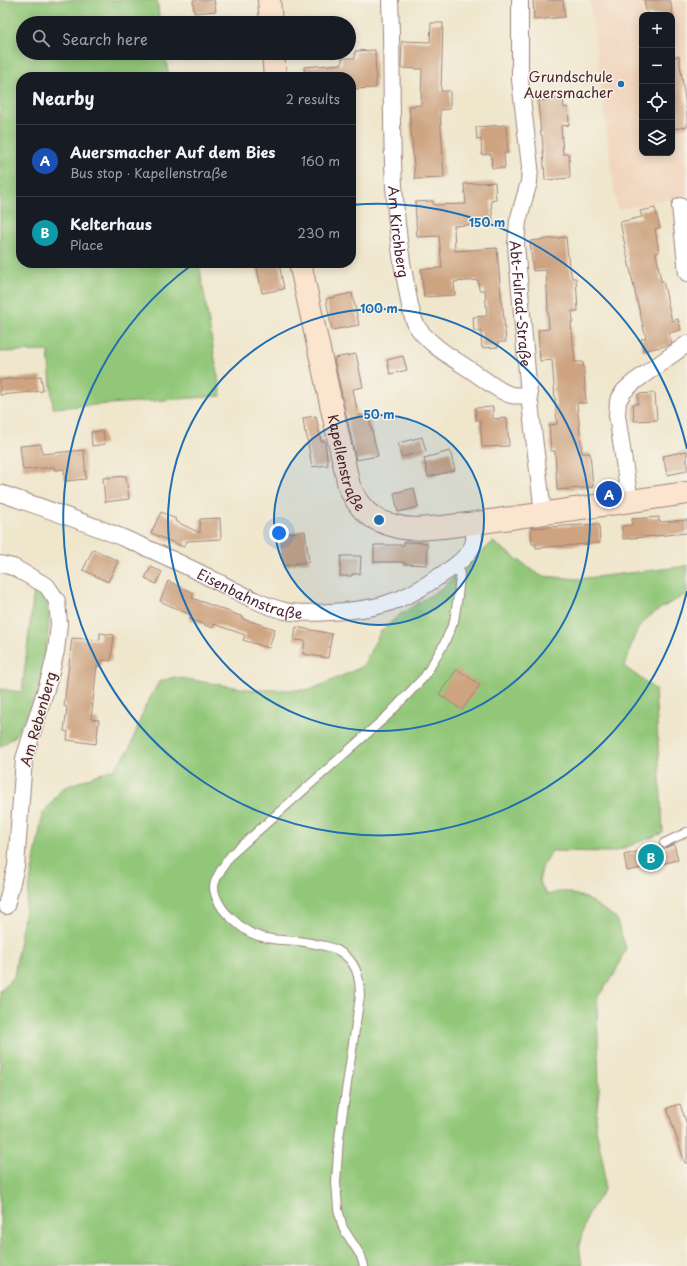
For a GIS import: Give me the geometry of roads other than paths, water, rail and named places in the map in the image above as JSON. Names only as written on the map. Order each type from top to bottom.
[{"type":"street","points":[[269,0],[270,16]]},
{"type":"street","name":"Am Kirchberg","points":[[390,0],[395,209],[402,261],[412,312],[418,327],[436,346],[503,391],[512,395],[529,395]]},
{"type":"street","name":"Abt-Fulrad-Straße","points":[[520,0],[520,80],[530,167],[530,182],[518,221],[516,245],[529,395],[543,513]]},
{"type":"street","points":[[274,60],[275,72]]},
{"type":"street","points":[[680,206],[687,273]]},
{"type":"street","name":"Kapellenstraße","points":[[301,268],[345,471],[354,499],[371,516],[396,527],[412,529],[428,528],[474,524],[687,493]]},
{"type":"street","points":[[630,502],[617,414],[618,401],[624,391],[634,382],[687,344]]},
{"type":"street","name":"Eisenbahnstraße","points":[[0,493],[128,540],[258,602],[285,611],[316,613],[350,611],[383,606],[405,597],[424,587],[466,555],[472,545],[474,524]]},
{"type":"street","name":"Am Rebenberg","points":[[0,564],[13,567],[47,586],[57,601],[59,624],[56,651],[50,676],[24,758],[16,866],[6,906]]},
{"type":"lane","points":[[364,1266],[361,1256],[343,1228],[338,1209],[336,1182],[339,1138],[360,996],[360,981],[356,969],[349,959],[336,949],[317,944],[273,939],[253,934],[243,928],[224,911],[217,899],[214,886],[219,874],[231,855],[388,716],[425,676],[444,644],[454,621],[460,575],[458,562]]},
{"type":"lane","points":[[664,843],[687,832]]},
{"type":"place","name":"Grundschule Auersmacher","points":[[621,84]]},
{"type":"place","name":"Auersmacher Auf dem Bies","points":[[609,494]]},
{"type":"place","name":"Kelterhaus","points":[[651,857]]}]
